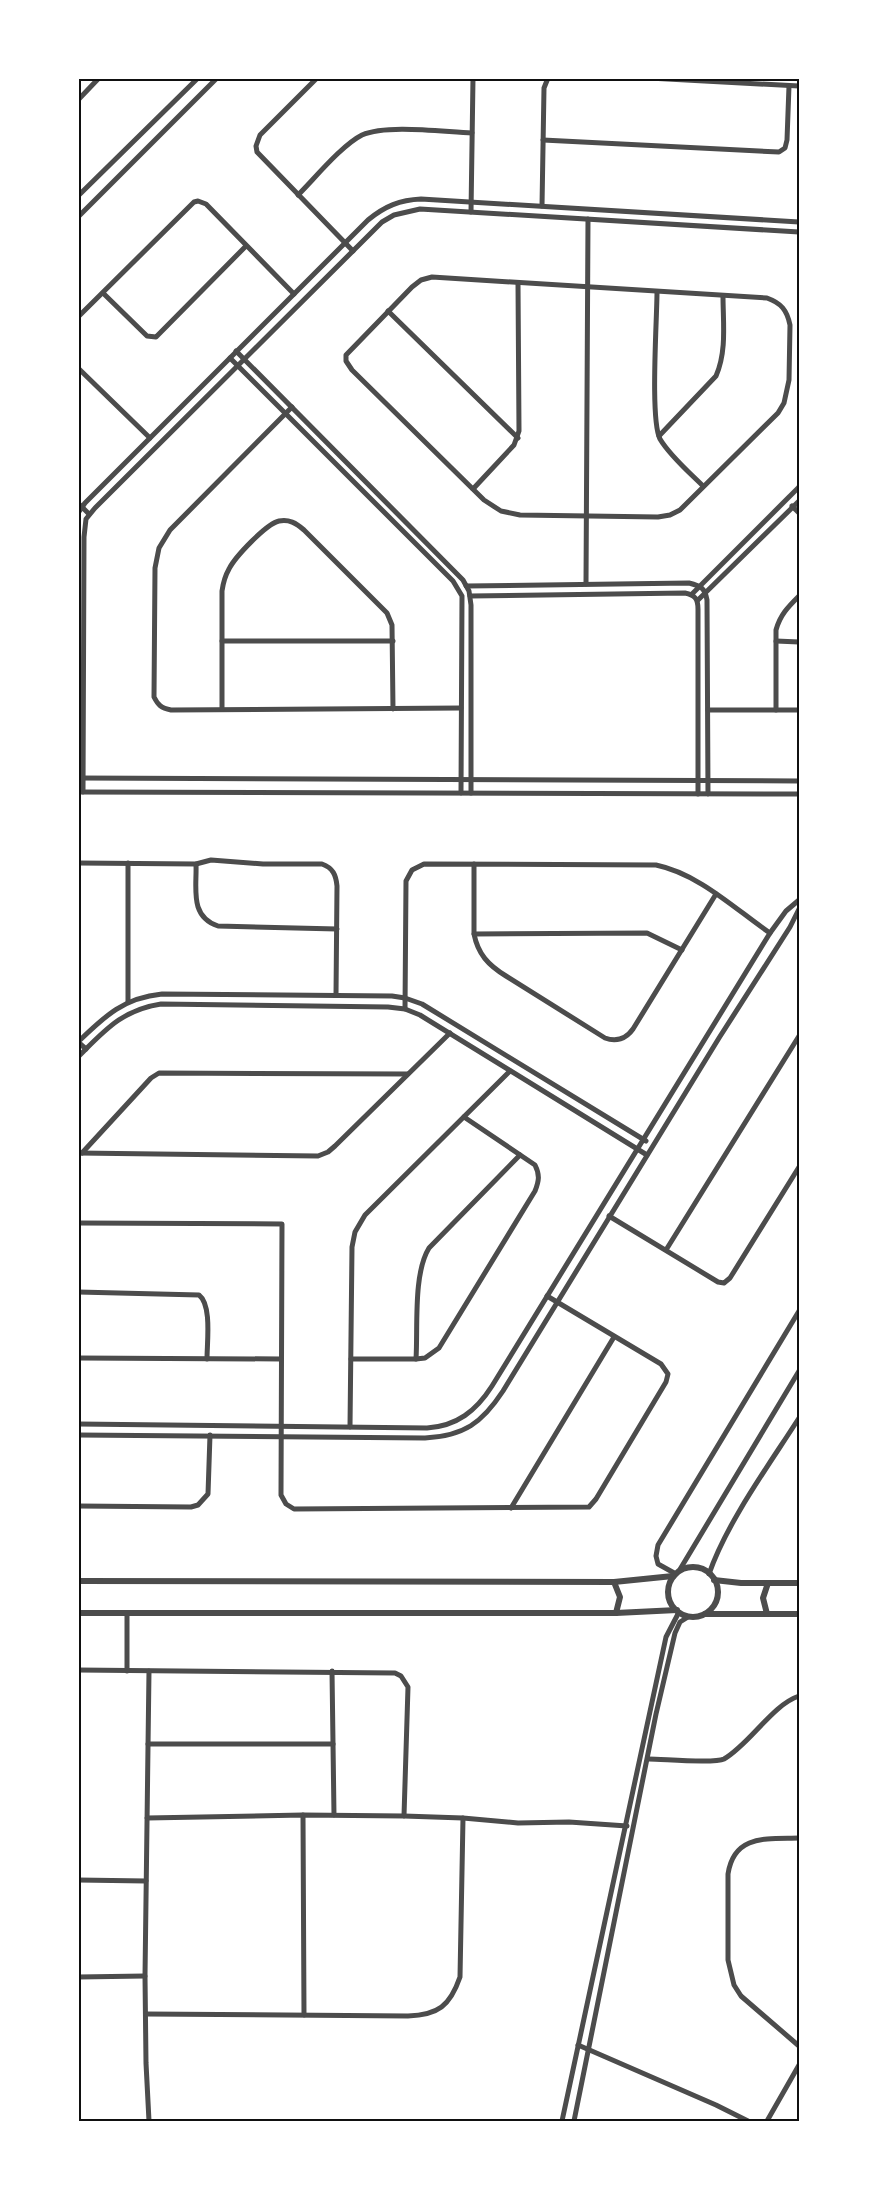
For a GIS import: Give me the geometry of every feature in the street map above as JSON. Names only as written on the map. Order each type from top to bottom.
[{"type":"street","points":[[78,100],[99,78]]},
{"type":"street","points":[[78,196],[198,78]]},
{"type":"street","points":[[78,217],[217,78]]},
{"type":"street","points":[[317,78],[261,135],[256,146],[260,156],[353,250]]},
{"type":"street","points":[[471,212],[473,78]]},
{"type":"street","points":[[542,206],[544,88],[548,78]]},
{"type":"street","points":[[649,78],[799,86]]},
{"type":"street","points":[[543,140],[779,153],[785,148],[788,140],[789,86]]},
{"type":"street","points":[[170,106],[179,116]]},
{"type":"street","points":[[298,195],[348,144],[361,135],[375,130],[472,133]]},
{"type":"street","points":[[78,513],[80,505],[345,243],[380,210],[392,204],[421,199],[799,222]]},
{"type":"street","points":[[78,317],[194,202],[198,201],[206,204],[294,294]]},
{"type":"street","points":[[799,232],[420,209],[406,211],[382,222],[89,514],[84,530],[81,778],[81,792],[799,794]]},
{"type":"street","points":[[586,584],[588,219]]},
{"type":"street","points":[[103,293],[147,336],[156,337],[246,246]]},
{"type":"street","points":[[432,277],[587,287],[767,298],[776,301],[788,315],[790,325],[788,392],[778,413],[680,510],[670,515],[658,517],[511,514],[492,506],[345,361],[346,355],[412,287],[422,280],[432,277]]},
{"type":"street","points":[[473,489],[509,451],[518,438],[518,283]]},
{"type":"street","points":[[657,292],[656,408],[659,436],[664,445],[703,486]]},
{"type":"street","points":[[659,436],[716,376],[723,352],[723,296]]},
{"type":"street","points":[[388,311],[518,438]]},
{"type":"street","points":[[236,351],[467,586],[471,596],[471,793]]},
{"type":"street","points":[[230,358],[458,586],[462,596],[461,793]]},
{"type":"street","points":[[78,368],[150,438]]},
{"type":"street","points":[[292,407],[170,530],[159,548],[156,558],[154,697],[157,704],[163,708],[222,710],[393,709],[461,705],[471,701]]},
{"type":"street","points":[[693,594],[799,487]]},
{"type":"street","points":[[786,500],[799,513]]},
{"type":"street","points":[[698,600],[799,501]]},
{"type":"street","points":[[80,505],[89,514]]},
{"type":"street","points":[[222,710],[222,591],[229,568],[268,527],[286,520],[296,523],[304,530],[387,613],[392,625],[393,640],[393,709]]},
{"type":"street","points":[[78,523],[84,530]]},
{"type":"street","points":[[458,586],[689,583],[701,586],[706,592],[708,794]]},
{"type":"street","points":[[462,596],[693,594],[698,600],[698,794]]},
{"type":"street","points":[[776,710],[776,630],[779,620],[799,596]]},
{"type":"street","points":[[222,641],[393,640]]},
{"type":"street","points":[[776,641],[799,642]]},
{"type":"street","points":[[708,710],[799,710]]},
{"type":"street","points":[[81,778],[799,781]]},
{"type":"street","points":[[259,779],[259,793]]},
{"type":"street","points":[[536,780],[537,793]]},
{"type":"street","points":[[78,863],[196,864],[211,860],[327,866],[336,878],[336,995]]},
{"type":"street","points":[[128,863],[128,1001]]},
{"type":"street","points":[[196,864],[197,907],[200,914],[211,923],[218,926],[337,929]]},
{"type":"street","points":[[405,1009],[406,881],[412,870],[424,864],[656,865],[678,871],[716,894],[770,933]]},
{"type":"street","points":[[474,864],[474,934],[476,945],[483,957],[492,967],[605,1038],[615,1040],[630,1034],[716,894]]},
{"type":"street","points":[[78,1424],[440,1427],[459,1421],[472,1412],[482,1401],[639,1149],[770,933],[786,911],[799,900]]},
{"type":"street","points":[[78,1435],[425,1438],[445,1437],[462,1431],[479,1421],[492,1407],[799,909]]},
{"type":"street","points":[[474,934],[647,933],[682,951]]},
{"type":"street","points":[[86,1049],[78,1042],[111,1011],[128,1001],[145,996],[162,994],[336,995],[405,998],[432,1010],[653,1146]]},
{"type":"street","points":[[78,1057],[115,1021],[147,1006],[161,1004],[405,1009],[450,1033],[647,1155]]},
{"type":"street","points":[[80,1153],[318,1156],[328,1152],[450,1033]]},
{"type":"street","points":[[666,1250],[799,1036]]},
{"type":"street","points":[[350,1427],[352,1247],[358,1224],[510,1071]]},
{"type":"street","points":[[80,1153],[151,1078],[159,1073],[408,1074]]},
{"type":"street","points":[[351,1359],[425,1358],[439,1348],[539,1183],[539,1173],[535,1165],[464,1117]]},
{"type":"street","points":[[416,1359],[420,1274],[425,1254],[520,1155]]},
{"type":"street","points":[[609,1216],[718,1282],[724,1283],[729,1281],[799,1167]]},
{"type":"street","points":[[78,1223],[282,1224],[281,1495],[286,1504],[294,1509],[589,1507],[638,1432],[666,1382],[668,1374],[661,1364],[547,1296]]},
{"type":"street","points":[[78,1292],[199,1295],[207,1307],[207,1359]]},
{"type":"street","points":[[676,1574],[658,1564],[656,1556],[658,1545],[799,1311]]},
{"type":"street","points":[[511,1508],[614,1337]]},
{"type":"street","points":[[78,1358],[281,1359]]},
{"type":"street","points":[[688,1617],[672,1606],[668,1598],[669,1583],[799,1371]]},
{"type":"street","points":[[709,1574],[732,1525],[799,1418]]},
{"type":"street","points":[[233,1426],[233,1436]]},
{"type":"street","points":[[78,1506],[191,1507],[198,1505],[208,1494],[210,1435]]},
{"type":"street","points":[[78,1581],[614,1582],[676,1574],[695,1568],[709,1574],[714,1580],[717,1596],[710,1610],[704,1614]]},
{"type":"street","points":[[714,1580],[799,1583]]},
{"type":"street","points":[[614,1582],[620,1597],[616,1613]]},
{"type":"street","points":[[767,1614],[763,1598],[768,1583]]},
{"type":"street","points":[[78,1613],[678,1611]]},
{"type":"street","points":[[562,2121],[666,1637],[678,1611]]},
{"type":"street","points":[[127,1613],[127,1671]]},
{"type":"street","points":[[574,2121],[649,1759],[656,1714],[675,1633],[680,1622],[688,1617],[704,1614],[799,1614]]},
{"type":"street","points":[[78,1671],[332,1671],[389,1672],[401,1676],[408,1687],[404,1816]]},
{"type":"street","points":[[149,1671],[145,1976],[149,2121]]},
{"type":"street","points":[[332,1671],[334,1815]]},
{"type":"street","points":[[649,1759],[717,1761],[725,1759],[738,1750],[784,1705],[799,1696]]},
{"type":"street","points":[[148,1744],[333,1744]]},
{"type":"street","points":[[303,1815],[304,2015]]},
{"type":"street","points":[[147,1818],[404,1816],[518,1822],[569,1822],[635,1827]]},
{"type":"street","points":[[146,2014],[426,2015],[442,2007],[454,1994],[460,1977],[463,1818]]},
{"type":"street","points":[[799,1838],[757,1840],[742,1845],[730,1863],[728,1874],[729,1973],[741,1996],[799,2046]]},
{"type":"street","points":[[78,1880],[146,1881]]},
{"type":"street","points":[[78,1977],[145,1976]]},
{"type":"street","points":[[578,2045],[748,2121]]},
{"type":"street","points":[[767,2121],[799,2065]]}]
